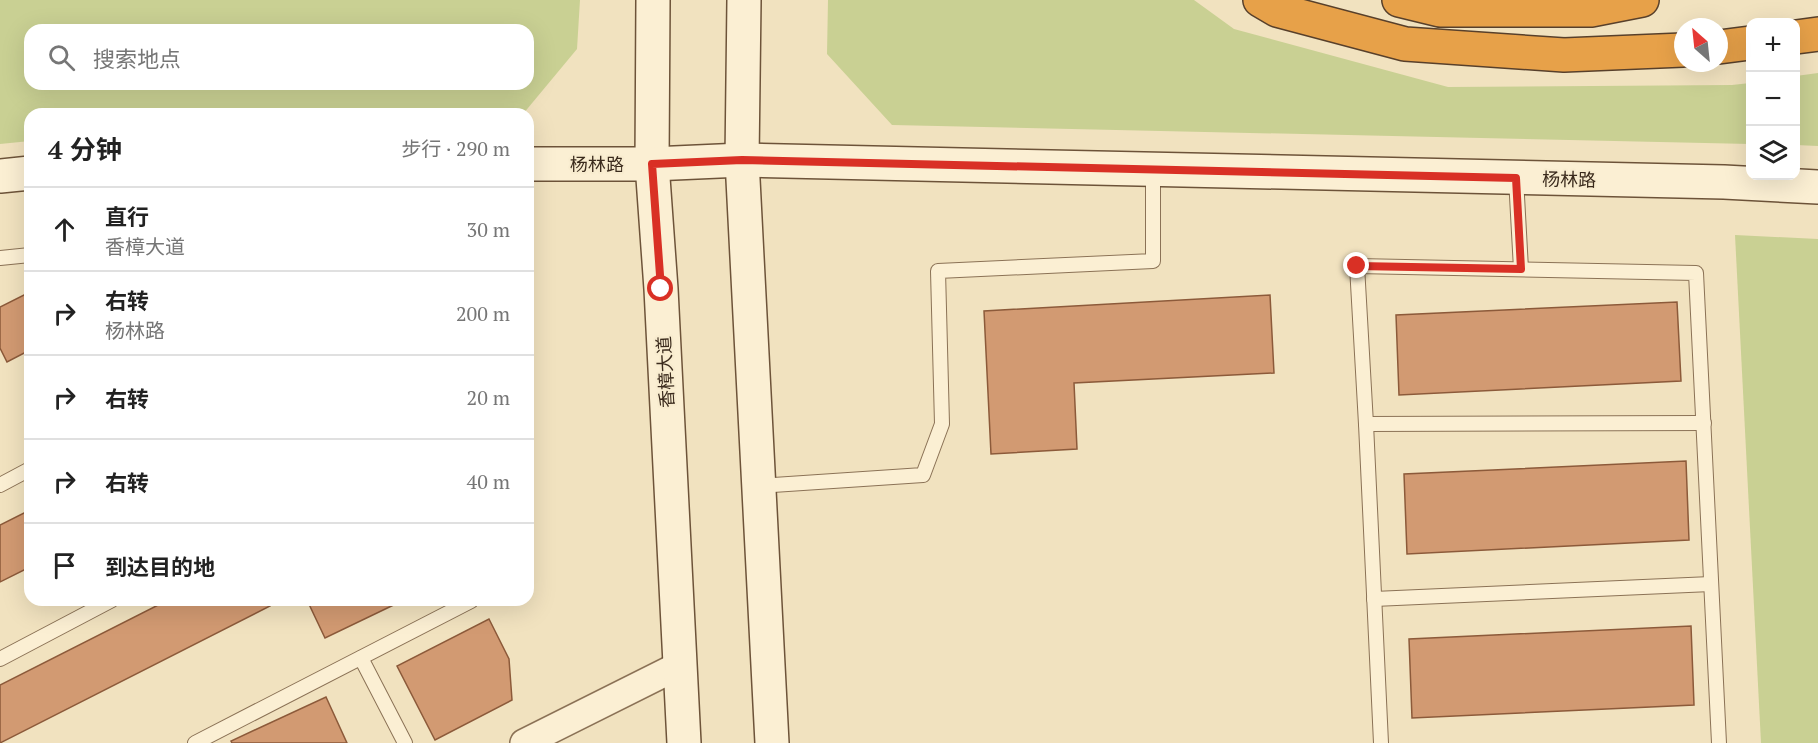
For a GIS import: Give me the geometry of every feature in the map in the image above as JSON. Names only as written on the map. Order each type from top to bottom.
[{"type":"highway","points":[[1260,0],[1277,10],[1406,44],[1564,55],[1674,50]]},
{"type":"highway","points":[[1399,0],[1440,10],[1591,10],[1642,0]]},
{"type":"highway","points":[[1800,36],[1818,34]]},
{"type":"highway","points":[[1728,46],[1746,44]]},
{"type":"main road","name":"香樟大道","points":[[653,0],[652,164],[661,289],[684,743]]},
{"type":"main road","points":[[744,0],[742,160],[771,743]]},
{"type":"main road","name":"杨林路","points":[[534,164],[652,164],[742,160],[1724,182],[1818,187]]},
{"type":"main road","points":[[0,176],[24,174]]},
{"type":"street","points":[[524,743],[680,665]]},
{"type":"lane","points":[[758,486],[923,475],[942,424],[938,271],[1153,261],[1153,169]]},
{"type":"lane","points":[[1516,178],[1521,269]]},
{"type":"lane","points":[[0,258],[24,256]]},
{"type":"lane","points":[[1381,743],[1357,266],[1696,273],[1719,743]]},
{"type":"lane","points":[[1366,424],[1704,423]]},
{"type":"lane","points":[[0,485],[24,472]]},
{"type":"lane","points":[[1374,599],[1711,584]]},
{"type":"lane","points":[[0,659],[101,606]]},
{"type":"lane","points":[[195,743],[460,606]]},
{"type":"lane","points":[[361,658],[405,743]]},
{"type":"green space","points":[[0,0],[580,0],[577,49],[528,108],[24,108],[24,142],[0,144]]},
{"type":"green space","points":[[828,0],[1194,0],[1234,29],[1448,87],[1746,83],[1746,144],[892,125],[827,54]]},
{"type":"green space","points":[[1818,73],[1818,146],[1800,145],[1800,75]]},
{"type":"green space","points":[[1735,235],[1818,239],[1818,743],[1761,743]]},
{"type":"building","points":[[24,295],[24,353],[7,362],[0,348],[0,307]]},
{"type":"building","points":[[1270,295],[1274,373],[1074,383],[1077,449],[991,454],[984,311]]},
{"type":"building","points":[[1677,302],[1681,381],[1399,395],[1396,315]]},
{"type":"building","points":[[1686,461],[1689,540],[1407,554],[1404,474]]},
{"type":"building","points":[[24,513],[24,570],[0,582],[0,525]]},
{"type":"building","points":[[156,606],[270,606],[0,743],[0,685]]},
{"type":"building","points":[[310,606],[392,606],[325,638]]},
{"type":"building","points":[[489,619],[509,659],[512,700],[435,740],[397,666]]},
{"type":"building","points":[[1691,626],[1694,705],[1412,718],[1409,639]]},
{"type":"building","points":[[326,697],[347,743],[232,743],[231,741]]},
{"type":"route","points":[[661,289],[652,164],[742,160],[1516,178],[1521,269],[1357,266]]}]
